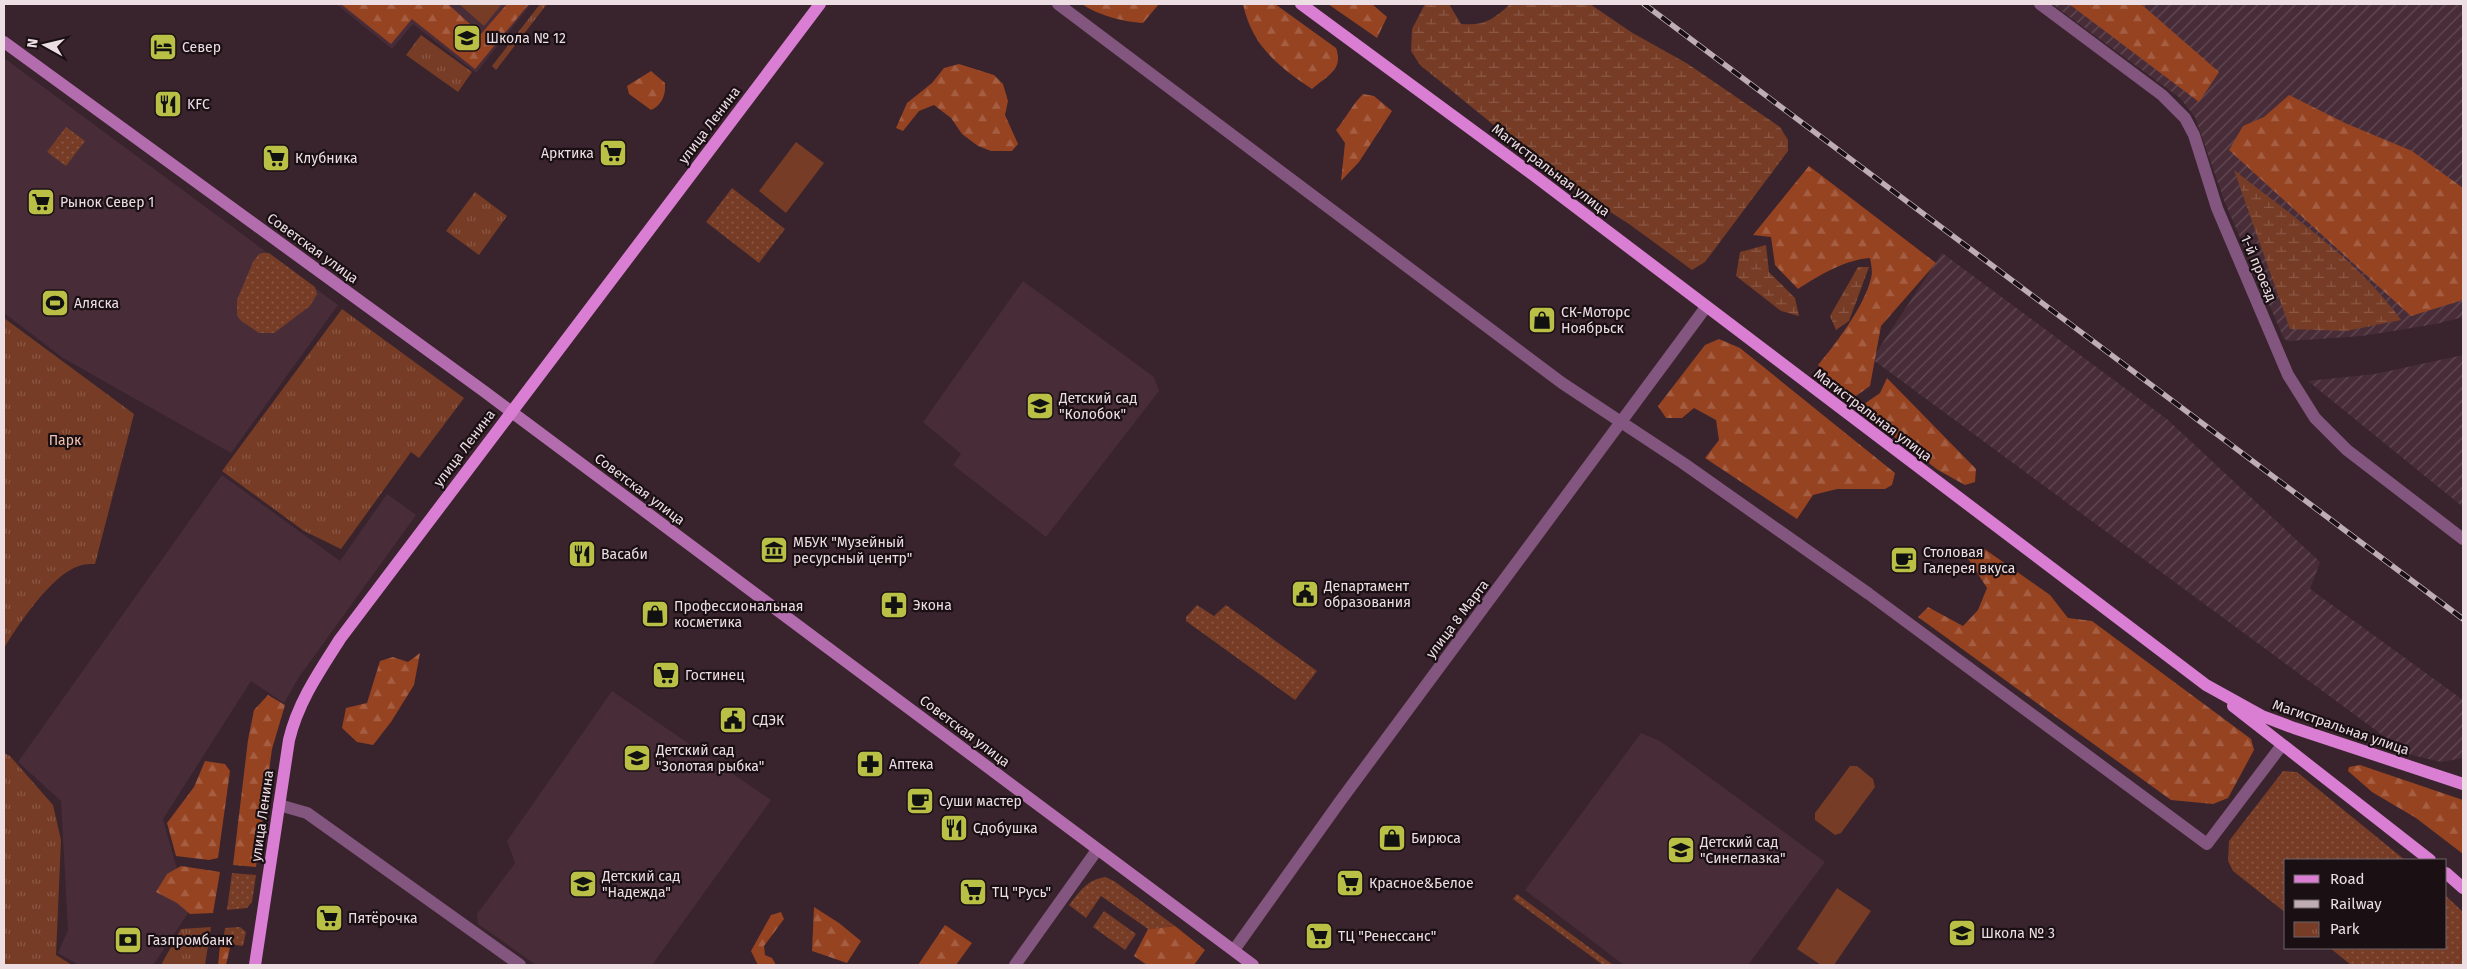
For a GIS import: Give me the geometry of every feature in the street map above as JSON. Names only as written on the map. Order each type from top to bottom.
[{"type":"main road","name":"улица Ленина","points":[[255,965],[279,805],[294,722],[310,685],[340,639],[510,412],[820,4]]},
{"type":"main road","name":"Магистральная улица","points":[[1302,4],[2206,684],[2262,716],[2463,784]]},
{"type":"main road","name":"Советская улица","points":[[4,42],[510,412],[1253,965]]},
{"type":"main road","points":[[2206,684],[2429,859]]},
{"type":"main road","points":[[2447,874],[2463,888]]},
{"type":"street","points":[[1058,4],[1562,383],[1622,422],[1869,594],[2207,844],[2282,745]]},
{"type":"street","name":"1-й проезд","points":[[2040,4],[2162,95],[2185,118],[2194,136],[2218,208],[2288,375],[2304,404],[2347,450],[2463,539]]},
{"type":"street","name":"улица 8 Марта","points":[[1234,950],[1341,800],[1706,307]]},
{"type":"street","points":[[279,805],[307,813],[520,965]]},
{"type":"street","points":[[1015,965],[1097,850]]},
{"type":"shaded area","name":"Школа № 12","points":[[336,4],[531,4],[476,73],[413,24],[392,49]]},
{"type":"shaded area","points":[[2052,4],[2463,4],[2463,317],[2436,324],[2362,336],[2289,341],[2284,339],[2225,203],[2195,117],[2180,98]]},
{"type":"shaded area","points":[[4,58],[338,305],[231,453],[63,358],[4,313]]},
{"type":"shaded area","points":[[1942,253],[2168,420],[2320,562],[2310,589],[2463,700],[2463,758],[2441,762],[2408,754],[1872,359]]},
{"type":"shaded area","name":"Детский сад \"Колобок\"","points":[[1023,281],[1154,377],[1159,391],[1046,537],[953,465],[961,454],[923,422]]},
{"type":"shaded area","points":[[2463,355],[2463,507],[2308,381],[2375,374]]},
{"type":"shaded area","points":[[222,475],[340,561],[387,494],[416,515],[299,677],[284,703],[251,681],[163,819],[189,912],[153,965],[79,965],[58,953],[68,930],[61,801],[18,762]]},
{"type":"shaded area","points":[[612,691],[771,800],[652,965],[536,965],[478,924],[477,914],[515,863],[507,841]]},
{"type":"shaded area","name":"Детский сад \"Синеглазка\"","points":[[1641,733],[1660,741],[1825,862],[1748,965],[1624,965],[1525,890]]},
{"type":"green space","name":"Школа № 12","points":[[341,4],[448,4],[481,34],[507,4],[529,4],[475,69],[412,19],[391,44]]},
{"type":"green space","points":[[459,4],[502,4],[484,26]]},
{"type":"green space","points":[[540,4],[547,4],[496,70],[492,66]]},
{"type":"green space","points":[[1082,4],[1159,4],[1143,23],[1111,17]]},
{"type":"green space","points":[[1243,4],[1275,4],[1336,48],[1338,62],[1333,72],[1312,89],[1288,72],[1268,54],[1260,43],[1247,19]]},
{"type":"green space","points":[[1328,4],[1372,4],[1387,17],[1377,38]]},
{"type":"green space","points":[[1425,4],[1449,4],[1461,24],[1476,24],[1488,21],[1510,4],[1590,4],[1631,32],[1688,64],[1780,127],[1788,140],[1788,151],[1705,262],[1692,270],[1629,224],[1565,183],[1420,65],[1411,51],[1412,29]]},
{"type":"green space","points":[[2069,4],[2141,4],[2219,72],[2199,102]]},
{"type":"green space","points":[[421,35],[472,72],[458,92],[406,55]]},
{"type":"green space","points":[[959,64],[994,75],[1003,84],[1008,101],[1005,115],[1018,144],[1012,151],[991,151],[978,146],[962,134],[951,118],[934,105],[919,111],[903,131],[896,128],[907,103],[932,83],[944,68]]},
{"type":"green space","points":[[651,71],[665,83],[665,87],[661,102],[651,110],[629,94],[627,86]]},
{"type":"green space","points":[[1363,94],[1374,96],[1392,111],[1359,162],[1341,181],[1345,143],[1336,130]]},
{"type":"green space","points":[[2289,95],[2345,123],[2412,151],[2463,188],[2463,300],[2411,316],[2229,150],[2243,126],[2264,117]]},
{"type":"green space","points":[[66,127],[85,141],[66,166],[47,152]]},
{"type":"green space","points":[[796,142],[824,163],[786,213],[759,191]]},
{"type":"green space","points":[[1809,166],[1936,263],[1881,326],[1870,386],[1849,401],[1818,365],[1841,335],[1863,300],[1872,276],[1870,258],[1842,265],[1798,289],[1775,265],[1771,237],[1753,235]]},
{"type":"green space","points":[[2234,170],[2323,239],[2364,277],[2401,320],[2346,331],[2290,329]]},
{"type":"green space","points":[[732,188],[785,229],[759,263],[706,222]]},
{"type":"green space","points":[[475,192],[507,216],[479,255],[446,231]]},
{"type":"green space","points":[[1766,245],[1769,272],[1795,298],[1799,316],[1781,311],[1736,276],[1740,252]]},
{"type":"green space","points":[[269,253],[315,287],[317,294],[310,306],[274,333],[259,333],[240,320],[237,315],[237,300],[253,262],[259,254]]},
{"type":"green space","points":[[1858,267],[1869,267],[1849,321],[1836,330],[1830,316]]},
{"type":"green space","points":[[342,309],[464,398],[419,458],[411,452],[341,549],[304,531],[222,471]]},
{"type":"green space","name":"Парк","points":[[4,318],[134,414],[95,564],[85,564],[69,571],[47,589],[4,648]]},
{"type":"green space","points":[[1719,339],[1740,348],[1895,473],[1892,485],[1885,489],[1837,489],[1813,495],[1797,519],[1705,458],[1719,440],[1716,420],[1694,408],[1682,418],[1666,418],[1658,406],[1705,345]]},
{"type":"green space","points":[[1887,378],[1976,469],[1975,482],[1965,485],[1938,470],[1857,409],[1880,393]]},
{"type":"green space","points":[[1983,548],[2050,595],[2068,618],[2092,621],[2251,739],[2254,750],[2228,798],[2213,804],[2171,800],[1918,617],[1928,607],[1963,626],[1978,610],[1987,588],[1967,557],[1976,550]]},
{"type":"green space","points":[[1197,605],[1214,616],[1226,605],[1317,671],[1295,700],[1186,621],[1186,617]]},
{"type":"green space","points":[[420,653],[414,685],[391,722],[373,745],[357,742],[342,728],[346,708],[367,703],[380,661],[393,657],[408,662]]},
{"type":"green space","points":[[268,695],[285,705],[272,749],[256,867],[233,865],[248,740],[254,710]]},
{"type":"green space","points":[[4,753],[10,756],[53,805],[61,840],[56,955],[72,965],[4,965]]},
{"type":"green space","points":[[205,761],[225,764],[230,771],[218,858],[209,860],[176,856],[167,823],[194,787]]},
{"type":"green space","points":[[2360,765],[2463,800],[2463,854],[2416,818],[2372,792],[2348,771],[2349,767]]},
{"type":"green space","points":[[1850,766],[1857,766],[1873,779],[1875,787],[1841,833],[1835,835],[1815,820],[1815,813]]},
{"type":"green space","points":[[2283,771],[2297,772],[2404,859],[2284,859],[2284,911],[2233,871],[2228,861],[2229,841]]},
{"type":"green space","points":[[181,866],[220,872],[213,913],[190,914],[177,903],[156,892],[167,874]]},
{"type":"green space","points":[[232,873],[256,875],[252,902],[247,908],[227,910]]},
{"type":"green space","points":[[1105,877],[1114,881],[1175,926],[1148,929],[1101,896],[1086,918],[1069,905],[1089,883]]},
{"type":"green space","points":[[1837,888],[1871,911],[1834,965],[1821,965],[1797,949]]},
{"type":"green space","points":[[1517,894],[1613,965],[1603,965],[1513,899]]},
{"type":"green space","points":[[2447,897],[2463,912],[2463,965],[2351,965],[2331,949],[2447,949]]},
{"type":"green space","points":[[814,907],[839,923],[861,941],[847,963],[812,951]]},
{"type":"green space","points":[[1104,911],[1136,934],[1125,950],[1093,927]]},
{"type":"green space","points":[[781,912],[784,919],[764,946],[765,955],[772,958],[776,965],[758,965],[751,951],[771,915]]},
{"type":"green space","points":[[945,925],[972,943],[956,965],[918,965]]},
{"type":"green space","points":[[1175,926],[1205,950],[1194,965],[1147,965],[1134,956],[1148,929]]},
{"type":"green space","points":[[211,927],[205,965],[161,965],[181,929]]},
{"type":"green space","points":[[240,927],[246,932],[243,946],[223,943],[225,928]]},
{"type":"green space","points":[[220,946],[230,948],[226,965],[218,965]]},
{"type":"railway","points":[[1644,4],[2463,619]]},
{"type":"place","name":"Школа № 12","points":[[467,38]]},
{"type":"place","name":"Север","points":[[163,47]]},
{"type":"place","name":"KFC","points":[[168,104]]},
{"type":"place","name":"Арктика","points":[[613,153]]},
{"type":"place","name":"Клубника","points":[[276,158]]},
{"type":"place","name":"Рынок Север 1","points":[[41,202]]},
{"type":"place","name":"Аляска","points":[[55,303]]},
{"type":"place","name":"СК-Моторс Ноябрьск","points":[[1542,320]]},
{"type":"place","name":"Детский сад \"Колобок\"","points":[[1040,406]]},
{"type":"place","name":"МБУК \"Музейный ресурсный центр\"","points":[[774,550]]},
{"type":"place","name":"Васаби","points":[[582,554]]},
{"type":"place","name":"Столовая Галерея вкуса","points":[[1904,560]]},
{"type":"place","name":"Департамент образования","points":[[1305,594]]},
{"type":"place","name":"Экона","points":[[894,605]]},
{"type":"place","name":"Профессиональная косметика","points":[[655,614]]},
{"type":"place","name":"Гостинец","points":[[666,675]]},
{"type":"place","name":"СДЭК","points":[[733,720]]},
{"type":"place","name":"Детский сад \"Золотая рыбка\"","points":[[637,758]]},
{"type":"place","name":"Аптека","points":[[870,764]]},
{"type":"place","name":"Суши мастер","points":[[920,801]]},
{"type":"place","name":"Сдобушка","points":[[954,828]]},
{"type":"place","name":"Бирюса","points":[[1392,838]]},
{"type":"place","name":"Детский сад \"Синеглазка\"","points":[[1681,850]]},
{"type":"place","name":"Красное&Белое","points":[[1350,883]]},
{"type":"place","name":"Детский сад \"Надежда\"","points":[[583,884]]},
{"type":"place","name":"ТЦ \"Русь\"","points":[[973,892]]},
{"type":"place","name":"Пятёрочка","points":[[329,918]]},
{"type":"place","name":"Школа № 3","points":[[1962,933]]},
{"type":"place","name":"ТЦ \"Ренессанс\"","points":[[1319,936]]},
{"type":"place","name":"Газпромбанк","points":[[128,940]]}]
